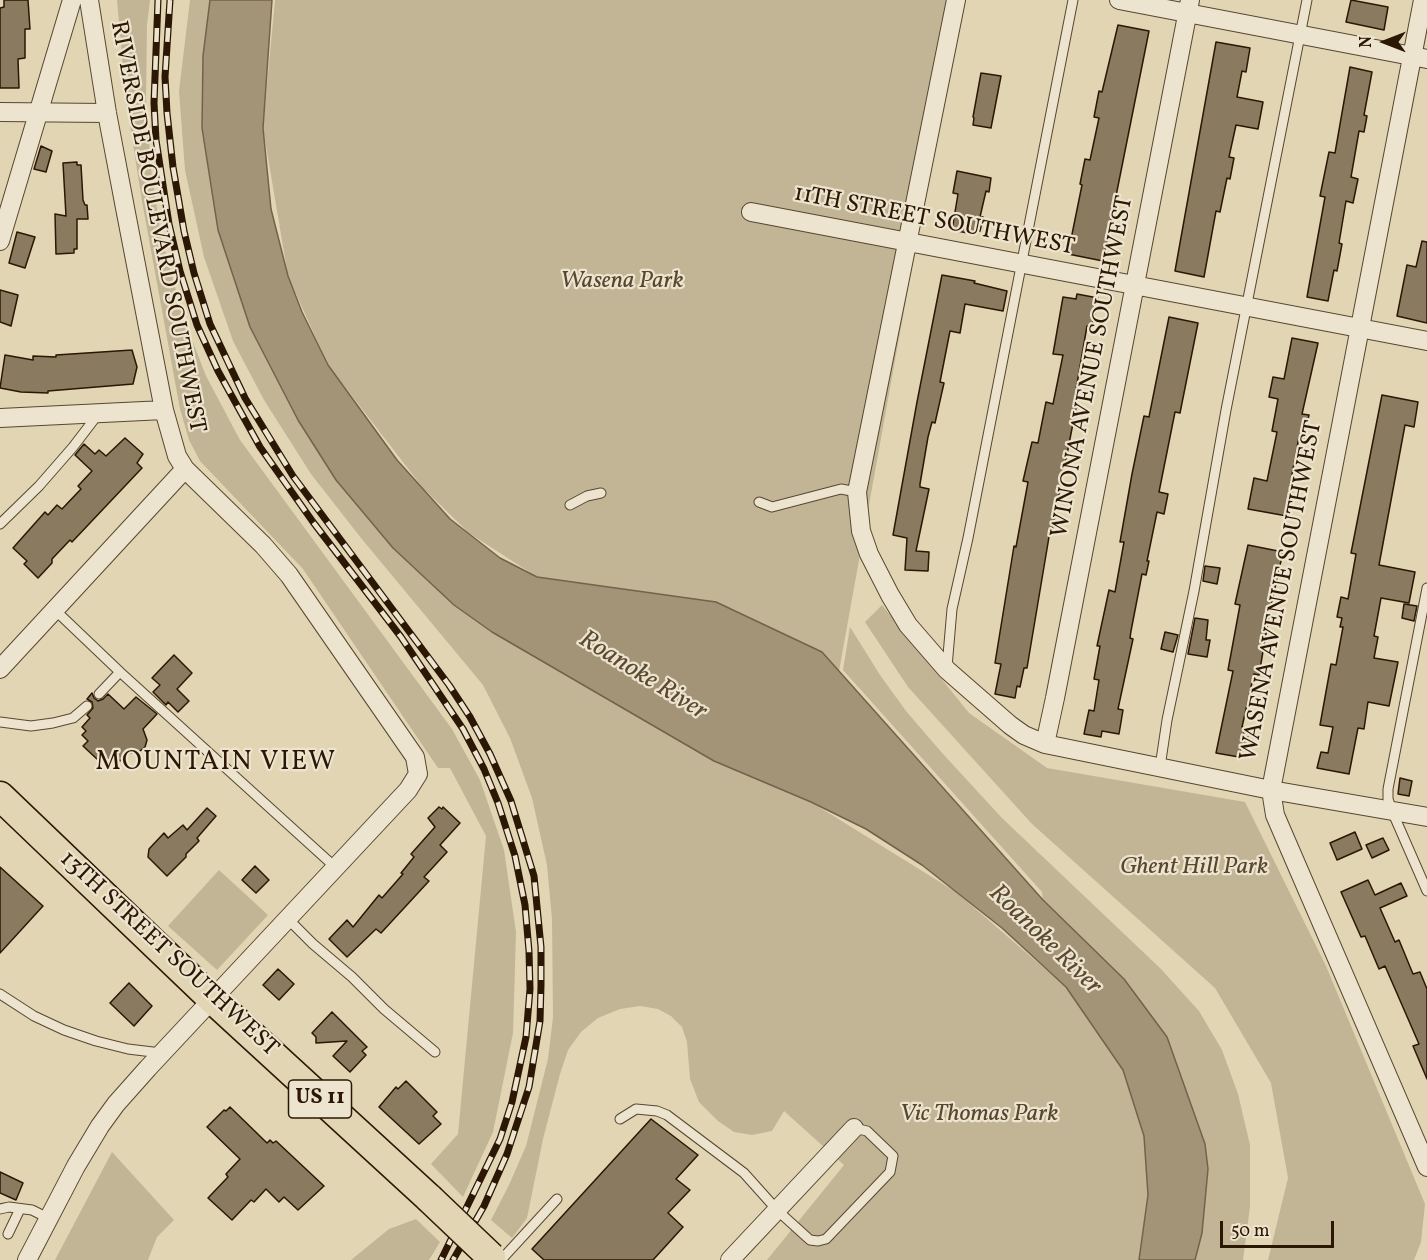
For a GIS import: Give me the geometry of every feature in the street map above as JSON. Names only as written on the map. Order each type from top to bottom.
[{"type":"main road","name":"13TH STREET SOUTHWEST","points":[[0,796],[212,999],[496,1259]]},
{"type":"street","points":[[0,242],[72,0]]},
{"type":"street","name":"RIVERSIDE BOULEVARD SOUTHWEST","points":[[89,0],[107,113],[164,410],[177,456],[184,469],[289,574],[415,757],[417,774],[408,790],[335,867]]},
{"type":"street","points":[[956,0],[857,492],[861,531],[869,554],[890,595],[908,625],[947,670],[1010,725],[1024,735],[1045,744],[1270,790],[1427,817]]},
{"type":"street","points":[[1119,0],[1189,6],[1300,36],[1419,58]]},
{"type":"street","name":"WASENA AVENUE SOUTHWEST","points":[[1423,0],[1419,58],[1359,327],[1270,790],[1275,815],[1427,1167]]},
{"type":"street","name":"WINONA AVENUE SOUTHWEST","points":[[1045,744],[1058,687],[1189,6]]},
{"type":"street","points":[[0,112],[107,113]]},
{"type":"street","name":"11TH STREET SOUTHWEST","points":[[751,212],[1427,341]]},
{"type":"street","points":[[0,418],[164,410]]},
{"type":"street","points":[[0,669],[184,469]]},
{"type":"street","points":[[27,1260],[100,1126],[116,1104],[335,867]]},
{"type":"street","points":[[730,1260],[854,1128]]},
{"type":"lane","points":[[947,670],[952,609],[968,538],[1073,0]]},
{"type":"lane","points":[[1160,767],[1246,307],[1307,0]]},
{"type":"lane","points":[[0,524],[73,447],[99,413]]},
{"type":"lane","points":[[759,502],[772,507],[841,489],[857,492]]},
{"type":"lane","points":[[570,505],[587,496],[601,493]]},
{"type":"lane","points":[[1427,588],[1388,789],[1392,811],[1427,891]]},
{"type":"lane","points":[[55,610],[335,867]]},
{"type":"lane","points":[[99,694],[120,672]]},
{"type":"lane","points":[[0,722],[31,726],[53,723],[73,718],[87,706]]},
{"type":"lane","points":[[288,919],[312,944],[435,1052]]},
{"type":"lane","points":[[0,994],[34,1016],[64,1030],[128,1049],[161,1053]]},
{"type":"lane","points":[[620,1119],[636,1109],[657,1111],[667,1115],[744,1173],[777,1211],[810,1239],[818,1241],[826,1239],[861,1205],[890,1172],[893,1156],[867,1131],[854,1128]]},
{"type":"lane","points":[[496,1259],[557,1199]]},
{"type":"lane","points":[[0,1209],[32,1210],[48,1218]]},
{"type":"lane","points":[[8,1234],[20,1209]]},
{"type":"green space","points":[[117,0],[150,0],[147,25],[146,99],[151,169],[161,236],[183,316],[206,376],[240,440],[452,729],[480,780],[504,850],[516,932],[513,1033],[493,1132],[463,1197],[431,1164],[458,1134],[486,836],[450,768],[438,768],[303,569],[200,461],[189,440],[180,409],[142,201],[126,100]]},
{"type":"green space","name":"Vic Thomas Park","points":[[190,0],[210,0],[203,56],[202,128],[218,230],[250,327],[298,420],[336,480],[393,548],[454,605],[492,632],[714,761],[811,802],[956,892],[1066,987],[1123,1070],[1144,1136],[1148,1195],[1139,1260],[767,1260],[844,1165],[784,1111],[772,1131],[752,1135],[734,1132],[718,1121],[699,1102],[690,1079],[687,1042],[682,1027],[671,1016],[658,1009],[640,1006],[620,1009],[598,1018],[581,1032],[568,1050],[543,1139],[527,1218],[512,1238],[491,1220],[526,1146],[548,1059],[553,1017],[552,919],[547,865],[532,798],[510,738],[483,685],[311,474],[264,400],[233,341],[204,257],[185,170],[179,91]]},
{"type":"green space","name":"Wasena Park","points":[[275,0],[960,0],[839,671],[760,623],[537,577],[469,533],[423,488],[328,365],[288,276],[263,128]]},
{"type":"green space","name":"Ghent Hill Park","points":[[882,605],[969,713],[1047,768],[1245,802],[1326,966],[1425,1204],[1421,1242],[1414,1260],[1268,1260],[1288,1178],[1271,1083],[1215,988],[1032,824],[908,687],[865,622]]},
{"type":"green space","points":[[850,627],[906,711],[943,754],[1002,818],[1160,968],[1199,1011],[1222,1050],[1238,1094],[1250,1145],[1250,1207],[1243,1260],[1195,1260],[1202,1233],[1205,1144],[1167,1037],[1124,979],[1043,900],[1042,892],[843,670]]},
{"type":"green space","points":[[219,870],[268,915],[217,970],[168,926]]},
{"type":"green space","points":[[112,1152],[174,1220],[157,1237],[148,1260],[55,1260]]},
{"type":"green space","points":[[416,1219],[440,1242],[429,1260],[351,1260],[389,1229]]},
{"type":"water","name":"Roanoke River","points":[[210,0],[272,0],[263,128],[271,209],[288,276],[302,312],[328,365],[397,460],[450,519],[500,558],[537,577],[716,602],[822,652],[1043,900],[1124,979],[1167,1037],[1205,1144],[1208,1169],[1202,1233],[1195,1260],[1139,1260],[1148,1195],[1144,1136],[1123,1070],[1066,987],[1002,928],[922,865],[866,829],[811,802],[714,761],[492,632],[454,605],[393,548],[336,480],[298,420],[250,327],[218,230],[202,128],[203,56]]},
{"type":"building","points":[[4,0],[28,0],[30,29],[25,29],[25,58],[18,59],[19,88],[0,88],[0,8],[4,7]]},
{"type":"building","points":[[1351,0],[1388,7],[1384,30],[1346,22]]},
{"type":"building","points":[[1118,25],[1149,31],[1103,261],[1068,254],[1085,159],[1090,160],[1099,118],[1094,117],[1099,91],[1102,92]]},
{"type":"building","points":[[1216,42],[1250,48],[1246,72],[1242,71],[1237,97],[1263,102],[1258,129],[1236,125],[1229,157],[1234,158],[1230,179],[1227,178],[1220,212],[1216,211],[1204,277],[1175,271]]},
{"type":"building","points":[[1350,67],[1372,72],[1364,115],[1367,116],[1364,132],[1359,131],[1351,177],[1358,179],[1353,203],[1346,201],[1339,243],[1342,244],[1328,301],[1307,297],[1325,197],[1320,196],[1329,152],[1335,153]]},
{"type":"building","points":[[981,73],[1001,76],[991,128],[973,125]]},
{"type":"building","points":[[41,146],[52,151],[46,172],[34,169]]},
{"type":"building","points":[[77,162],[77,165],[81,165],[83,200],[87,205],[88,219],[77,219],[77,249],[74,249],[74,253],[56,254],[55,214],[66,216],[63,163]]},
{"type":"building","points":[[957,171],[991,178],[989,192],[986,191],[980,217],[983,217],[980,231],[974,230],[973,234],[952,230],[958,194],[953,193]]},
{"type":"building","points":[[17,232],[35,237],[25,268],[9,263]]},
{"type":"building","points":[[1422,241],[1427,242],[1427,323],[1397,316],[1407,265],[1416,267]]},
{"type":"building","points":[[942,275],[975,281],[974,283],[1007,291],[1003,311],[965,304],[960,333],[950,331],[940,382],[944,383],[935,423],[932,422],[928,437],[920,484],[920,487],[929,489],[916,551],[929,552],[928,571],[905,570],[907,538],[893,535]]},
{"type":"building","points":[[0,290],[18,295],[11,326],[0,322]]},
{"type":"building","points":[[1077,294],[1098,298],[1092,327],[1087,326],[1073,407],[1076,408],[1052,531],[1050,531],[1027,668],[1024,668],[1015,698],[995,694],[1001,664],[995,663],[1014,546],[1016,547],[1028,482],[1023,481],[1032,442],[1038,443],[1046,402],[1053,404],[1063,355],[1053,354],[1063,297],[1076,299]]},
{"type":"building","points":[[1169,317],[1198,323],[1180,413],[1175,412],[1159,492],[1168,494],[1164,514],[1157,512],[1146,575],[1142,574],[1130,638],[1133,639],[1118,709],[1123,710],[1119,734],[1102,731],[1101,737],[1084,734],[1089,710],[1094,711],[1099,680],[1094,679],[1100,646],[1097,646],[1109,590],[1115,592],[1124,542],[1120,542],[1132,474],[1144,416],[1149,417]]},
{"type":"building","points":[[1292,338],[1318,343],[1302,414],[1309,415],[1304,438],[1299,437],[1287,516],[1248,509],[1254,478],[1267,481],[1277,432],[1272,431],[1278,399],[1269,397],[1273,377],[1284,379]]},
{"type":"building","points":[[132,350],[137,367],[133,384],[48,391],[48,393],[21,392],[0,388],[5,355],[33,360],[33,356],[56,357],[56,355]]},
{"type":"building","points":[[1382,395],[1418,402],[1414,427],[1405,425],[1379,565],[1415,572],[1409,603],[1381,598],[1374,636],[1378,637],[1374,658],[1398,662],[1389,706],[1368,702],[1364,729],[1358,728],[1349,774],[1317,768],[1321,752],[1328,753],[1333,727],[1320,725],[1331,664],[1336,665],[1343,627],[1340,627],[1342,618],[1337,617],[1341,597],[1348,599],[1356,554],[1351,553]]},
{"type":"building","points":[[125,438],[143,454],[137,463],[142,468],[72,542],[70,540],[52,559],[52,563],[38,578],[24,564],[27,561],[13,548],[45,512],[48,515],[57,505],[62,509],[81,489],[78,486],[92,471],[75,455],[84,444],[95,454],[99,450],[106,456]]},
{"type":"building","points":[[1248,545],[1283,552],[1259,675],[1254,674],[1242,727],[1245,728],[1243,737],[1248,737],[1245,749],[1241,748],[1239,757],[1216,753],[1233,671],[1228,670],[1240,605],[1235,604]]},
{"type":"building","points":[[1205,566],[1220,568],[1217,584],[1203,581]]},
{"type":"building","points":[[1404,604],[1417,606],[1414,621],[1402,618]]},
{"type":"building","points":[[1195,618],[1208,620],[1206,640],[1210,640],[1207,657],[1188,654]]},
{"type":"building","points":[[1165,632],[1178,635],[1173,652],[1161,649]]},
{"type":"building","points":[[174,655],[192,673],[177,689],[189,701],[178,712],[168,702],[166,705],[153,692],[160,685],[152,678]]},
{"type":"building","points":[[92,693],[98,701],[108,694],[124,709],[136,697],[157,714],[143,729],[147,740],[145,747],[140,751],[127,754],[120,761],[117,758],[112,763],[104,755],[98,760],[83,746],[88,741],[82,735],[86,731],[82,727],[90,718],[87,715],[93,708],[92,702],[87,699]]},
{"type":"building","points":[[1400,778],[1412,781],[1409,796],[1398,794]]},
{"type":"building","points":[[439,807],[442,809],[443,807],[460,823],[440,845],[447,852],[424,877],[429,881],[381,933],[376,929],[347,957],[329,939],[347,920],[353,927],[379,895],[382,898],[403,874],[401,873],[414,857],[411,854],[435,827],[428,818]]},
{"type":"building","points":[[207,808],[216,816],[197,838],[199,841],[186,854],[186,857],[167,876],[148,857],[149,849],[164,833],[168,838],[183,825],[187,830]]},
{"type":"building","points":[[1355,832],[1362,849],[1337,860],[1330,843]]},
{"type":"building","points":[[1383,838],[1389,850],[1372,858],[1366,845]]},
{"type":"building","points":[[255,866],[269,880],[256,893],[242,880]]},
{"type":"building","points":[[0,867],[43,906],[0,953]]},
{"type":"building","points":[[1368,880],[1375,895],[1401,883],[1407,896],[1380,908],[1395,942],[1399,940],[1413,974],[1420,972],[1427,989],[1427,1079],[1413,1046],[1419,1044],[1385,966],[1379,969],[1365,936],[1361,937],[1341,892]]},
{"type":"building","points":[[278,969],[294,984],[279,1000],[263,985]]},
{"type":"building","points":[[129,983],[152,1006],[134,1026],[110,1003]]},
{"type":"building","points":[[332,1012],[367,1047],[362,1051],[366,1055],[350,1072],[333,1056],[347,1041],[316,1043],[316,1037],[312,1033]]},
{"type":"building","points":[[406,1081],[437,1112],[433,1116],[441,1124],[419,1144],[379,1107],[396,1087],[398,1089]]},
{"type":"building","points":[[230,1107],[267,1143],[270,1140],[273,1143],[276,1141],[324,1186],[298,1210],[284,1197],[279,1202],[266,1189],[254,1202],[251,1200],[232,1220],[208,1198],[228,1177],[226,1174],[240,1159],[207,1127]]},
{"type":"building","points":[[651,1119],[698,1155],[676,1179],[690,1190],[668,1213],[683,1227],[653,1260],[544,1260],[532,1249]]},
{"type":"building","points":[[0,1172],[23,1183],[16,1200],[0,1193]]},
{"type":"railway","points":[[158,0],[154,103],[156,140],[169,224],[180,271],[197,325],[218,371],[260,447],[313,522],[401,637],[463,729],[484,769],[498,803],[515,856],[525,905],[529,951],[530,989],[526,1037],[512,1102],[500,1139],[441,1260]]},
{"type":"railway","points":[[170,0],[165,77],[173,167],[184,231],[210,324],[245,398],[293,476],[449,685],[470,717],[511,801],[534,876],[541,947],[541,985],[540,1021],[529,1087],[507,1154],[484,1206],[453,1260]]},
{"type":"district","name":"MOUNTAIN VIEW","points":[[216,764]]}]
